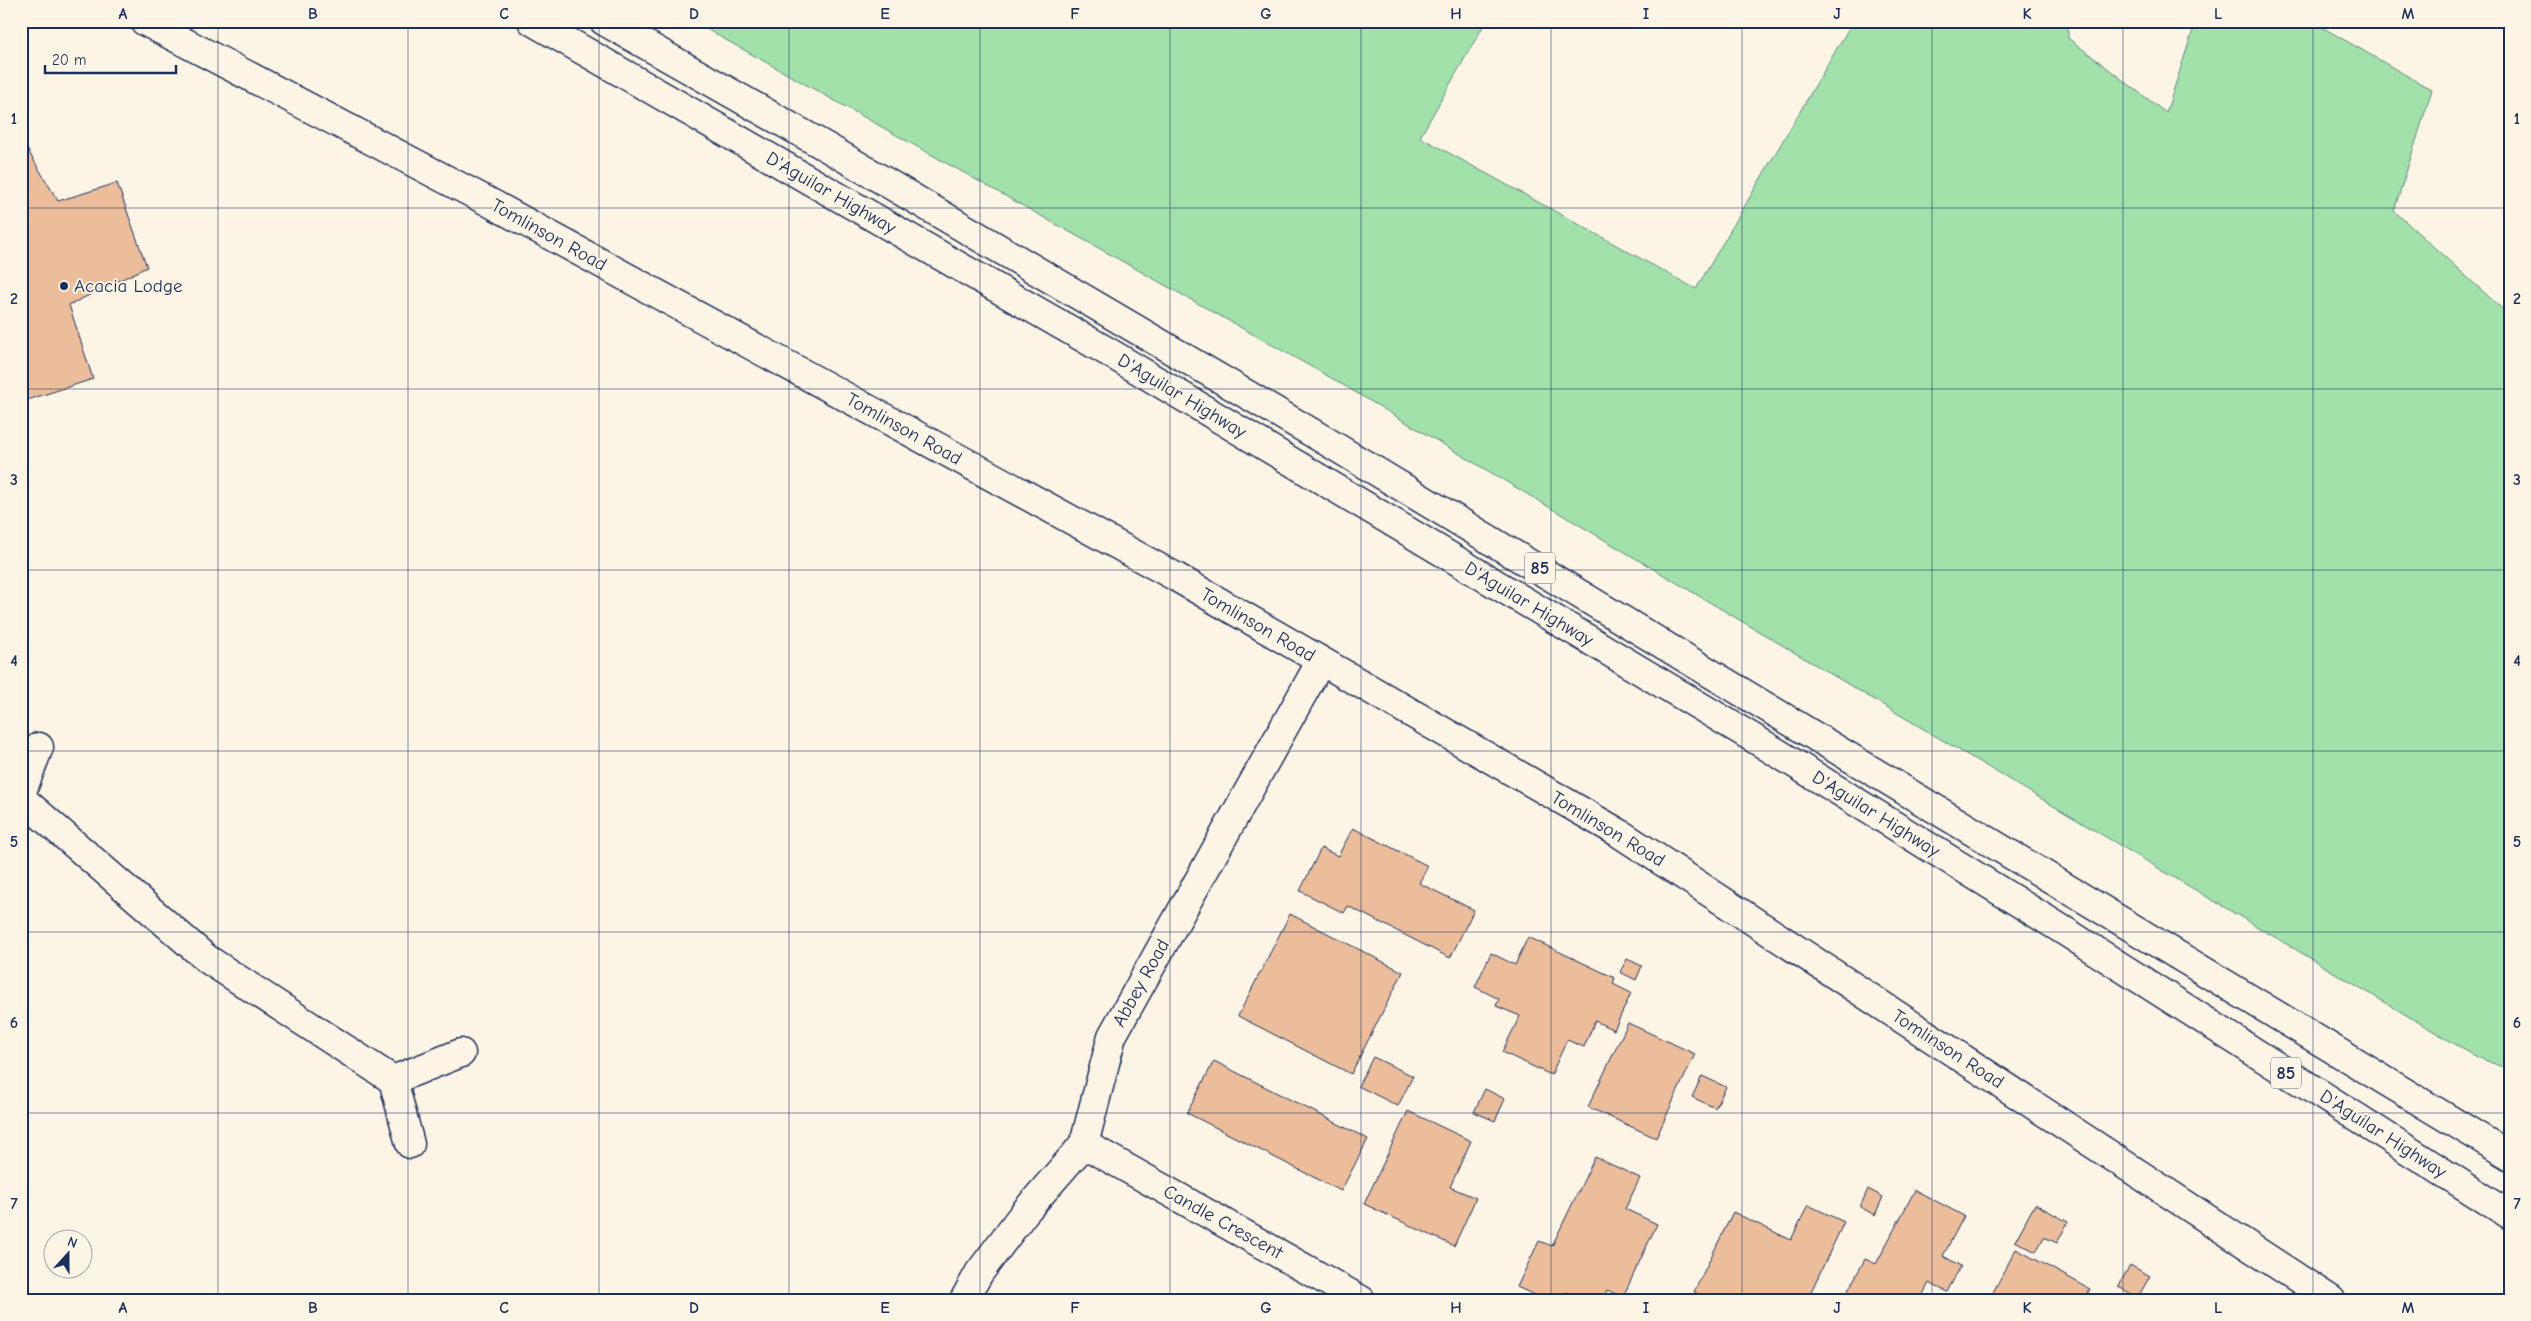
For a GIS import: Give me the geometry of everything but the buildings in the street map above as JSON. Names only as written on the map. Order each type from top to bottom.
[{"type":"main road","name":"Tomlinson Road","points":[[144,21],[496,206],[1176,577],[1618,833],[2331,1300]]},
{"type":"main road","name":"D'Aguilar Highway","points":[[532,21],[1110,353],[1728,723],[2063,930],[2510,1215]]},
{"type":"main road","name":"D'Aguilar Highway","points":[[604,21],[846,158],[1326,440],[2510,1156]]},
{"type":"main road","name":"Abbey Road","points":[[964,1300],[979,1272],[1024,1213],[1084,1144],[1112,1036],[1321,661]]},
{"type":"main road","points":[[21,794],[39,747]]},
{"type":"main road","points":[[21,798],[206,959],[393,1080],[410,1144]]},
{"type":"main road","points":[[393,1080],[461,1054]]},
{"type":"main road","points":[[2468,1129],[2510,1133]]},
{"type":"main road","name":"Candle Crescent","points":[[1084,1144],[1361,1300]]},
{"type":"green space","points":[[692,21],[1158,21],[1165,25],[1168,21],[1486,21],[1420,137],[1696,289],[1853,21],[2068,21],[2068,38],[2166,113],[2196,21],[2321,21],[2320,26],[2432,90],[2394,211],[2510,316],[2510,1070],[2477,1057],[1333,379]]},
{"type":"place","name":"Acacia Lodge","points":[[64,286]]}]
